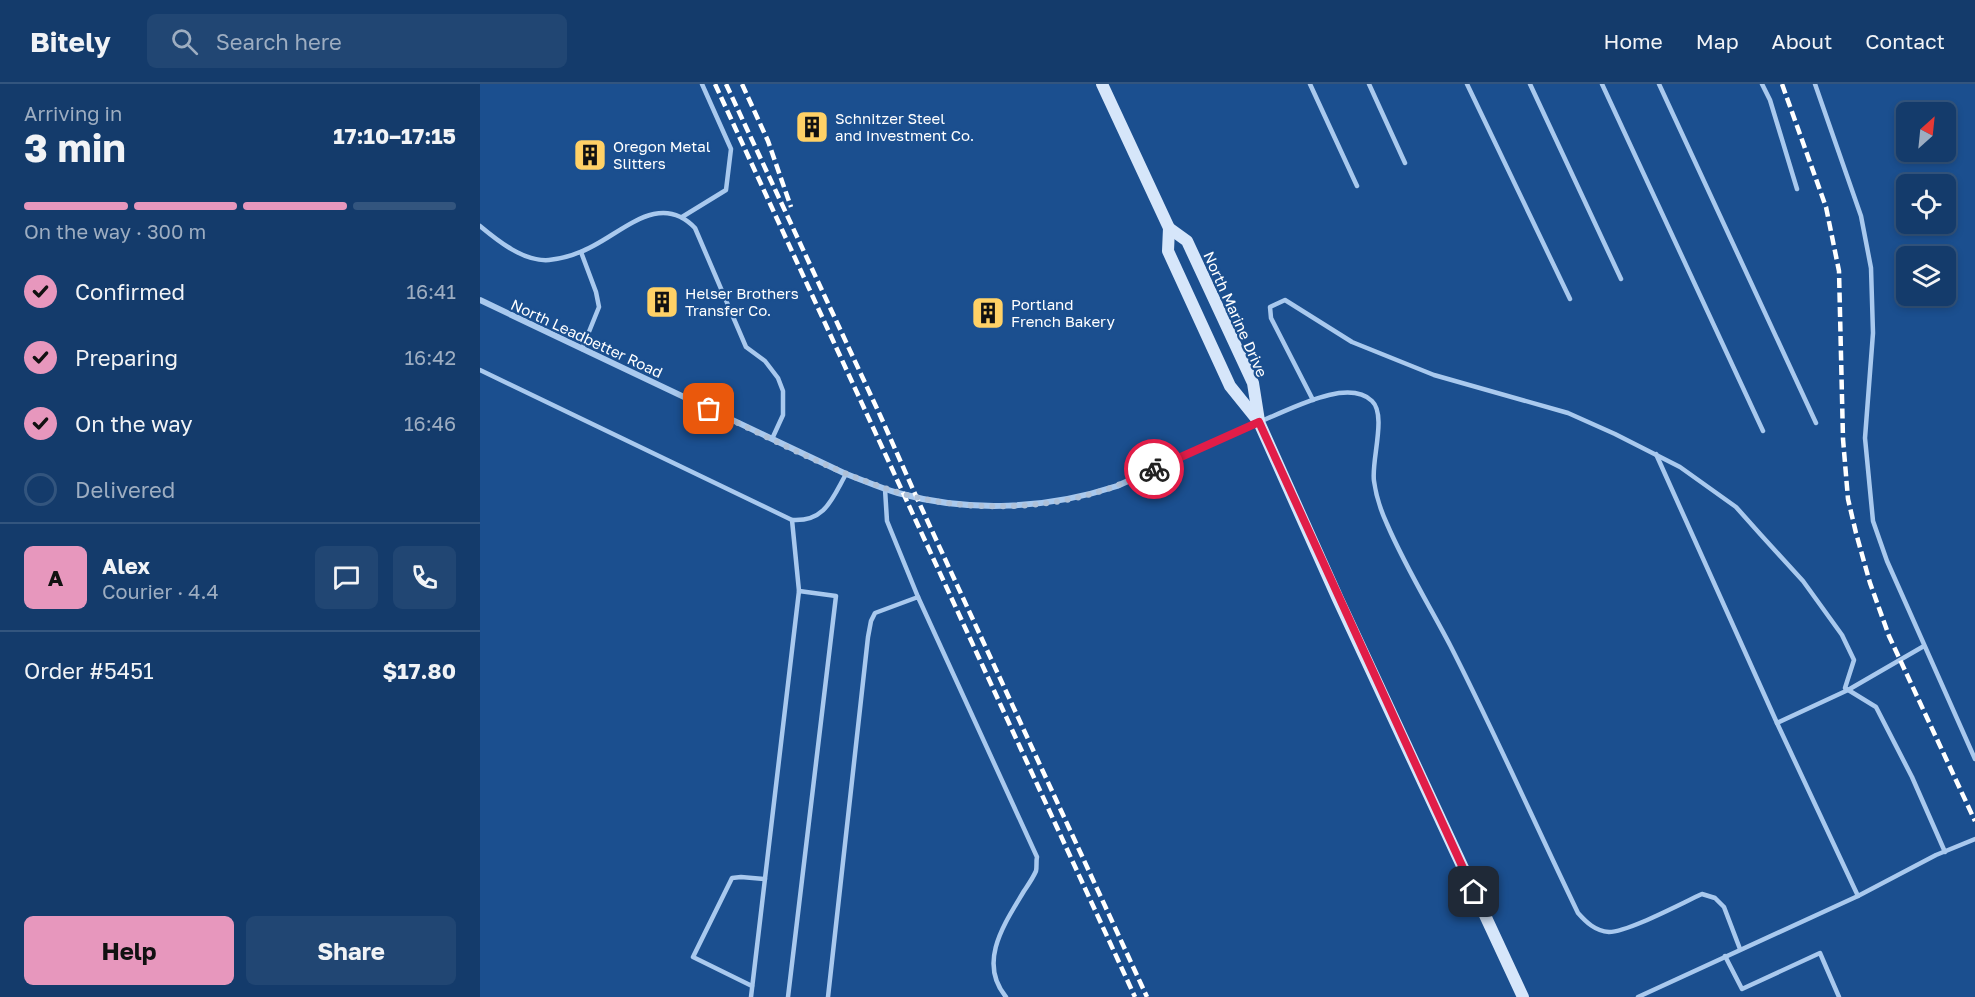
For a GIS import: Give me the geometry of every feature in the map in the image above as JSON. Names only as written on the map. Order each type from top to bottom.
[{"type":"main road","name":"North Marine Drive","points":[[1102,84],[1169,228],[1168,251],[1225,376],[1230,386],[1259,422],[1338,599],[1523,997]]},
{"type":"main road","name":"North Marine Drive","points":[[1169,228],[1187,241],[1253,383],[1259,422]]},
{"type":"street","name":"North Leadbetter Road","points":[[480,300],[846,474],[885,488],[940,502],[987,506],[1059,501],[1093,494],[1117,486],[1259,422]]},
{"type":"lane","points":[[682,217],[726,190],[731,148],[702,84]]},
{"type":"lane","points":[[1310,84],[1357,186]]},
{"type":"lane","points":[[1369,84],[1405,163]]},
{"type":"lane","points":[[1467,84],[1570,299]]},
{"type":"lane","points":[[1530,84],[1621,279]]},
{"type":"lane","points":[[1602,84],[1763,431]]},
{"type":"lane","points":[[1659,84],[1816,423]]},
{"type":"lane","points":[[1762,84],[1770,100],[1797,189]]},
{"type":"lane","points":[[1815,84],[1861,216],[1870,268],[1873,333],[1865,438],[1873,521],[1885,556],[1975,759]]},
{"type":"lane","points":[[480,226],[499,242],[530,257],[547,260],[581,252],[643,216],[673,213],[682,217],[695,228],[746,347],[765,361],[778,378],[783,391],[783,416],[772,439]]},
{"type":"lane","points":[[581,252],[596,291],[599,307],[582,349]]},
{"type":"lane","points":[[1313,400],[1271,318],[1270,307],[1285,300],[1352,342],[1434,375],[1568,413],[1680,467],[1736,507],[1803,581],[1842,635],[1854,660],[1845,688],[1876,708],[1912,777],[1945,852]]},
{"type":"lane","points":[[480,370],[792,520],[810,520],[822,513],[846,474]]},
{"type":"lane","points":[[1259,422],[1339,392],[1359,395],[1374,403],[1378,415],[1373,480],[1380,509],[1400,555],[1450,646],[1578,912],[1587,923],[1610,932],[1625,929],[1702,894],[1715,898],[1724,907],[1740,949]]},
{"type":"lane","points":[[1656,454],[1858,896]]},
{"type":"lane","points":[[885,488],[887,521],[918,597],[1037,857],[1036,871],[1005,923],[994,952],[993,973],[1000,990],[1006,997]]},
{"type":"lane","points":[[751,997],[799,591],[792,520]]},
{"type":"lane","points":[[788,997],[836,596],[799,591]]},
{"type":"lane","points":[[828,997],[864,666],[871,621],[875,613],[918,597]]},
{"type":"lane","points":[[1777,723],[1848,690],[1924,646]]},
{"type":"lane","points":[[1638,997],[1858,896],[1975,839]]},
{"type":"lane","points":[[752,986],[693,957],[732,878],[765,879]]},
{"type":"lane","points":[[1725,956],[1742,989],[1820,953],[1839,997]]},
{"type":"railway","points":[[715,84],[1135,997]]},
{"type":"railway","points":[[726,84],[1147,997]]},
{"type":"railway","points":[[742,84],[768,141],[791,207]]},
{"type":"railway","points":[[1782,84],[1826,207],[1839,271],[1843,439],[1848,499],[1856,533],[1870,583],[1889,636],[1975,821]]},
{"type":"way so far","points":[[709,409],[846,474],[898,493],[940,502],[987,506],[1059,501],[1117,486],[1154,469]]},
{"type":"place","name":"Schnitzer Steel and Investment Co.","points":[[812,127]]},
{"type":"place","name":"Oregon Metal Slitters","points":[[590,155]]},
{"type":"place","name":"Helser Brothers Transfer Co.","points":[[662,302]]},
{"type":"place","name":"Portland French Bakery","points":[[988,313]]},
{"type":"route","points":[[1154,469],[1259,422],[1474,892]]}]
